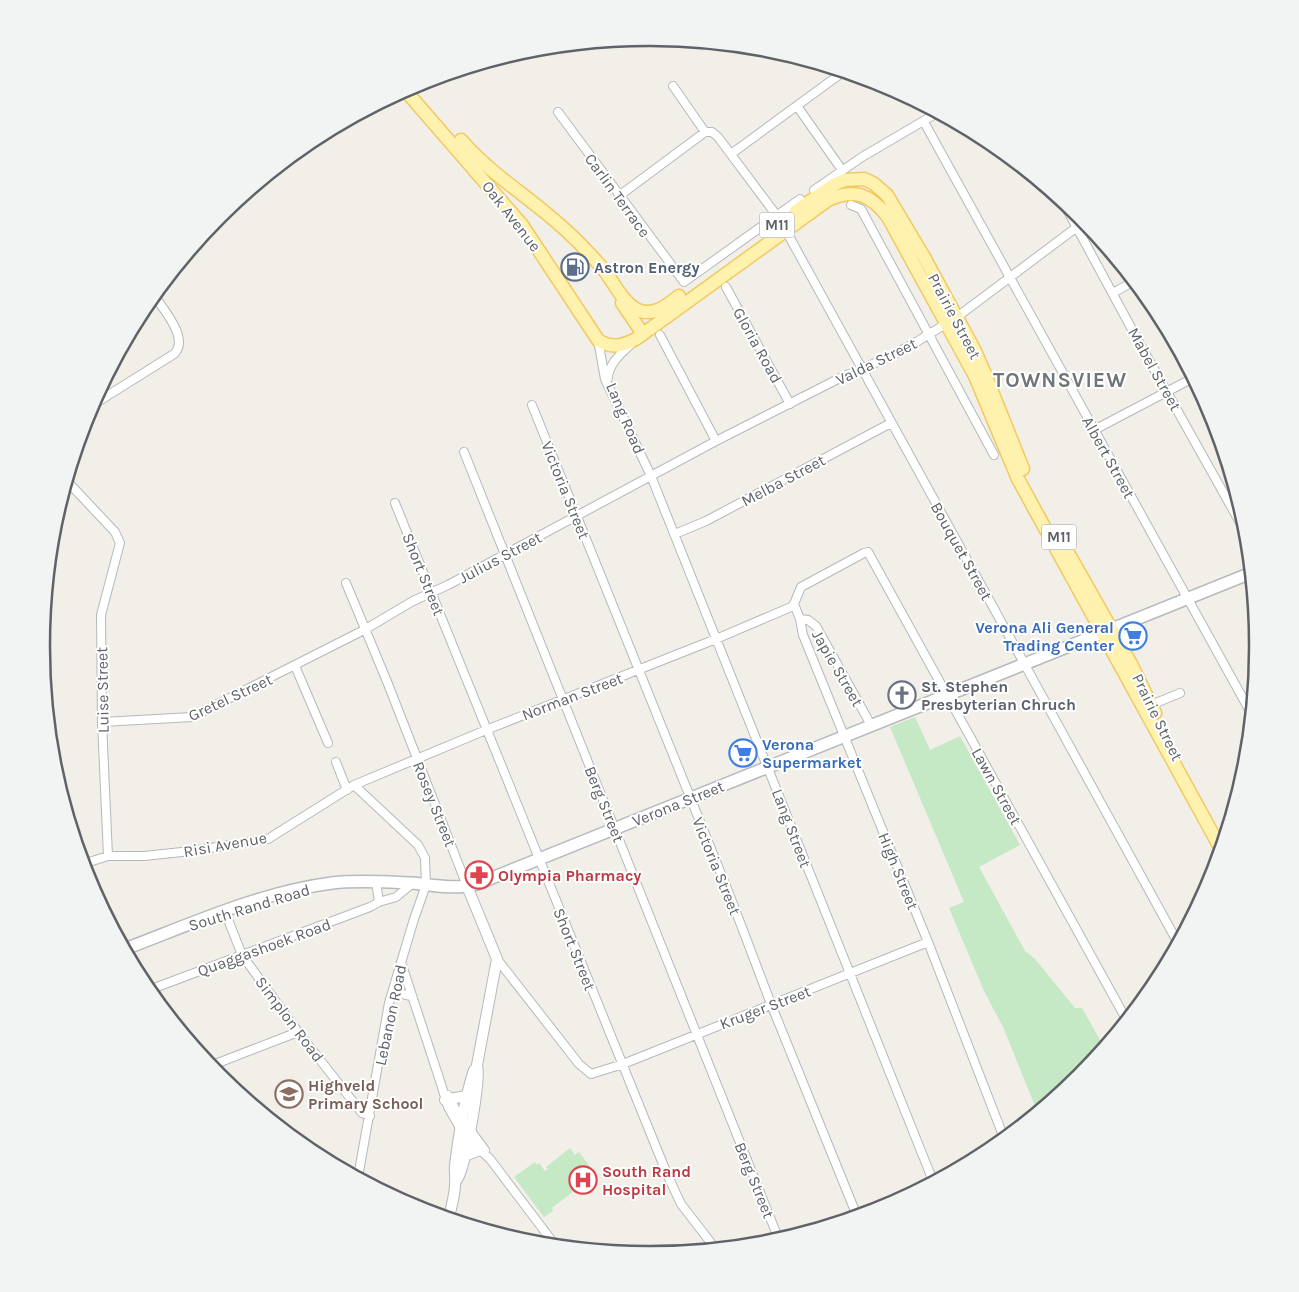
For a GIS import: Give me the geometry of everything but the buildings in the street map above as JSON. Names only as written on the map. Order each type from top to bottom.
[{"type":"main road","name":"Oak Avenue","points":[[419,93],[480,161],[575,238],[614,284]]},
{"type":"main road","name":"Oak Avenue","points":[[410,96],[522,225],[598,340],[611,347]]},
{"type":"main road","name":"Prairie Street","points":[[614,284],[625,299],[637,310],[648,312],[662,308],[835,184],[857,178],[873,183],[887,195],[951,320],[1018,479],[1151,705],[1168,741],[1219,834]]},
{"type":"main road","name":"Prairie Street","points":[[611,347],[626,344],[639,336],[810,211],[828,200],[847,194],[869,198],[882,209],[951,320]]},
{"type":"main road","points":[[614,284],[639,336]]},
{"type":"main road","name":"Verona Street","points":[[467,886],[539,859],[1245,575]]},
{"type":"main road","name":"Prairie Street","points":[[1107,631],[1217,840]]},
{"type":"main road","name":"South Rand Road","points":[[131,947],[276,895],[314,886],[349,882],[376,882],[467,886]]},
{"type":"street","points":[[731,154],[837,76]]},
{"type":"street","points":[[673,86],[705,132]]},
{"type":"street","points":[[797,106],[842,170]]},
{"type":"street","name":"Carlin Terrace","points":[[558,112],[684,282],[800,199]]},
{"type":"street","points":[[814,190],[862,156],[931,117]]},
{"type":"street","name":"Albert Street","points":[[924,122],[1246,704]]},
{"type":"street","points":[[619,196],[705,132],[712,132],[716,134],[777,216]]},
{"type":"street","points":[[851,204],[861,209],[994,455]]},
{"type":"street","name":"Mabel Street","points":[[1074,222],[1234,511]]},
{"type":"street","name":"Valda Street","points":[[651,476],[842,377],[887,358],[929,335],[1077,228]]},
{"type":"street","name":"Bouquet Street","points":[[790,238],[1174,936]]},
{"type":"street","points":[[1113,292],[1127,284]]},
{"type":"street","name":"Gloria Road","points":[[726,287],[790,404]]},
{"type":"street","points":[[104,398],[170,357],[179,348],[180,340],[177,332],[159,302]]},
{"type":"street","points":[[660,334],[716,441]]},
{"type":"street","name":"Lang Road","points":[[639,336],[609,368],[607,384],[651,476]]},
{"type":"street","points":[[598,340],[607,384]]},
{"type":"street","points":[[1094,430],[1187,381]]},
{"type":"street","name":"Victoria Street","points":[[532,405],[730,896],[853,1210]]},
{"type":"street","name":"Melba Street","points":[[675,534],[706,520],[891,423]]},
{"type":"street","name":"Berg Street","points":[[464,452],[776,1232]]},
{"type":"street","name":"Julius Street","points":[[295,666],[364,630],[402,606],[651,476]]},
{"type":"street","name":"Lang Street","points":[[651,476],[931,1175]]},
{"type":"street","name":"Luise Street","points":[[72,486],[118,536],[120,544],[100,615],[102,722],[108,856]]},
{"type":"street","name":"Short Street","points":[[395,503],[676,1194],[688,1214],[710,1242]]},
{"type":"street","name":"Lawn Street","points":[[792,606],[801,587],[864,552],[868,552],[1123,1014]]},
{"type":"street","name":"Rosey Street","points":[[346,583],[497,959],[583,1069],[591,1074],[603,1071]]},
{"type":"street","name":"Norman Street","points":[[350,788],[486,730],[716,639],[792,606]]},
{"type":"street","name":"High Street","points":[[792,606],[800,619],[803,635],[928,942],[1002,1132]]},
{"type":"street","name":"Japie Street","points":[[800,619],[808,620],[816,626],[871,725]]},
{"type":"street","points":[[295,666],[328,743]]},
{"type":"street","name":"Gretel Street","points":[[102,722],[192,717],[295,666]]},
{"type":"street","points":[[1151,705],[1180,693]]},
{"type":"street","points":[[336,762],[350,788],[418,845],[425,858],[426,885]]},
{"type":"street","name":"Risi Avenue","points":[[90,862],[108,856],[153,855],[268,839],[350,788]]},
{"type":"street","points":[[376,882],[379,902]]},
{"type":"street","name":"Quaggashoek Road","points":[[157,987],[379,902],[391,900],[413,883]]},
{"type":"street","name":"Lebanon Road","points":[[359,1170],[392,992],[426,885]]},
{"type":"street","name":"Simplon Road","points":[[225,912],[242,955],[298,1032],[362,1113],[370,1116]]},
{"type":"street","name":"Kruger Street","points":[[603,1071],[928,942]]},
{"type":"street","points":[[450,1211],[456,1181],[461,1173],[460,1158],[465,1128],[479,1071],[478,1065],[497,959]]},
{"type":"street","points":[[401,962],[447,1099],[465,1128],[548,1237]]},
{"type":"street","points":[[392,992],[411,996]]},
{"type":"street","points":[[218,1063],[298,1032]]},
{"type":"street","points":[[465,1128],[466,1096],[474,1071],[478,1065]]},
{"type":"street","points":[[447,1099],[466,1096]]},
{"type":"street","points":[[460,1158],[484,1153]]},
{"type":"green space","points":[[915,717],[930,750],[960,736],[1020,845],[979,867],[1025,951],[1035,959],[1075,1008],[1082,1008],[1100,1041],[1074,1070],[1035,1106],[1003,1027],[984,991],[949,908],[964,902],[890,727]]},
{"type":"green space","points":[[570,1148],[575,1155],[579,1152],[597,1176],[585,1184],[582,1180],[573,1187],[575,1190],[552,1208],[553,1211],[544,1217],[514,1177],[535,1162],[537,1165],[539,1163],[545,1171],[548,1169],[546,1167]]},
{"type":"place","name":"Astron Energy","points":[[575,267]]},
{"type":"place","name":"Verona Ali General Trading Center","points":[[1133,636]]},
{"type":"place","name":"St. Stephen Presbyterian Chruch","points":[[902,695]]},
{"type":"place","name":"Verona Supermarket","points":[[743,753]]},
{"type":"place","name":"Olympia Pharmacy","points":[[479,875]]},
{"type":"place","name":"Highveld Primary School","points":[[289,1094]]},
{"type":"place","name":"South Rand Hospital","points":[[583,1180]]},
{"type":"district","name":"TOWNSVIEW","points":[[1060,380]]}]
